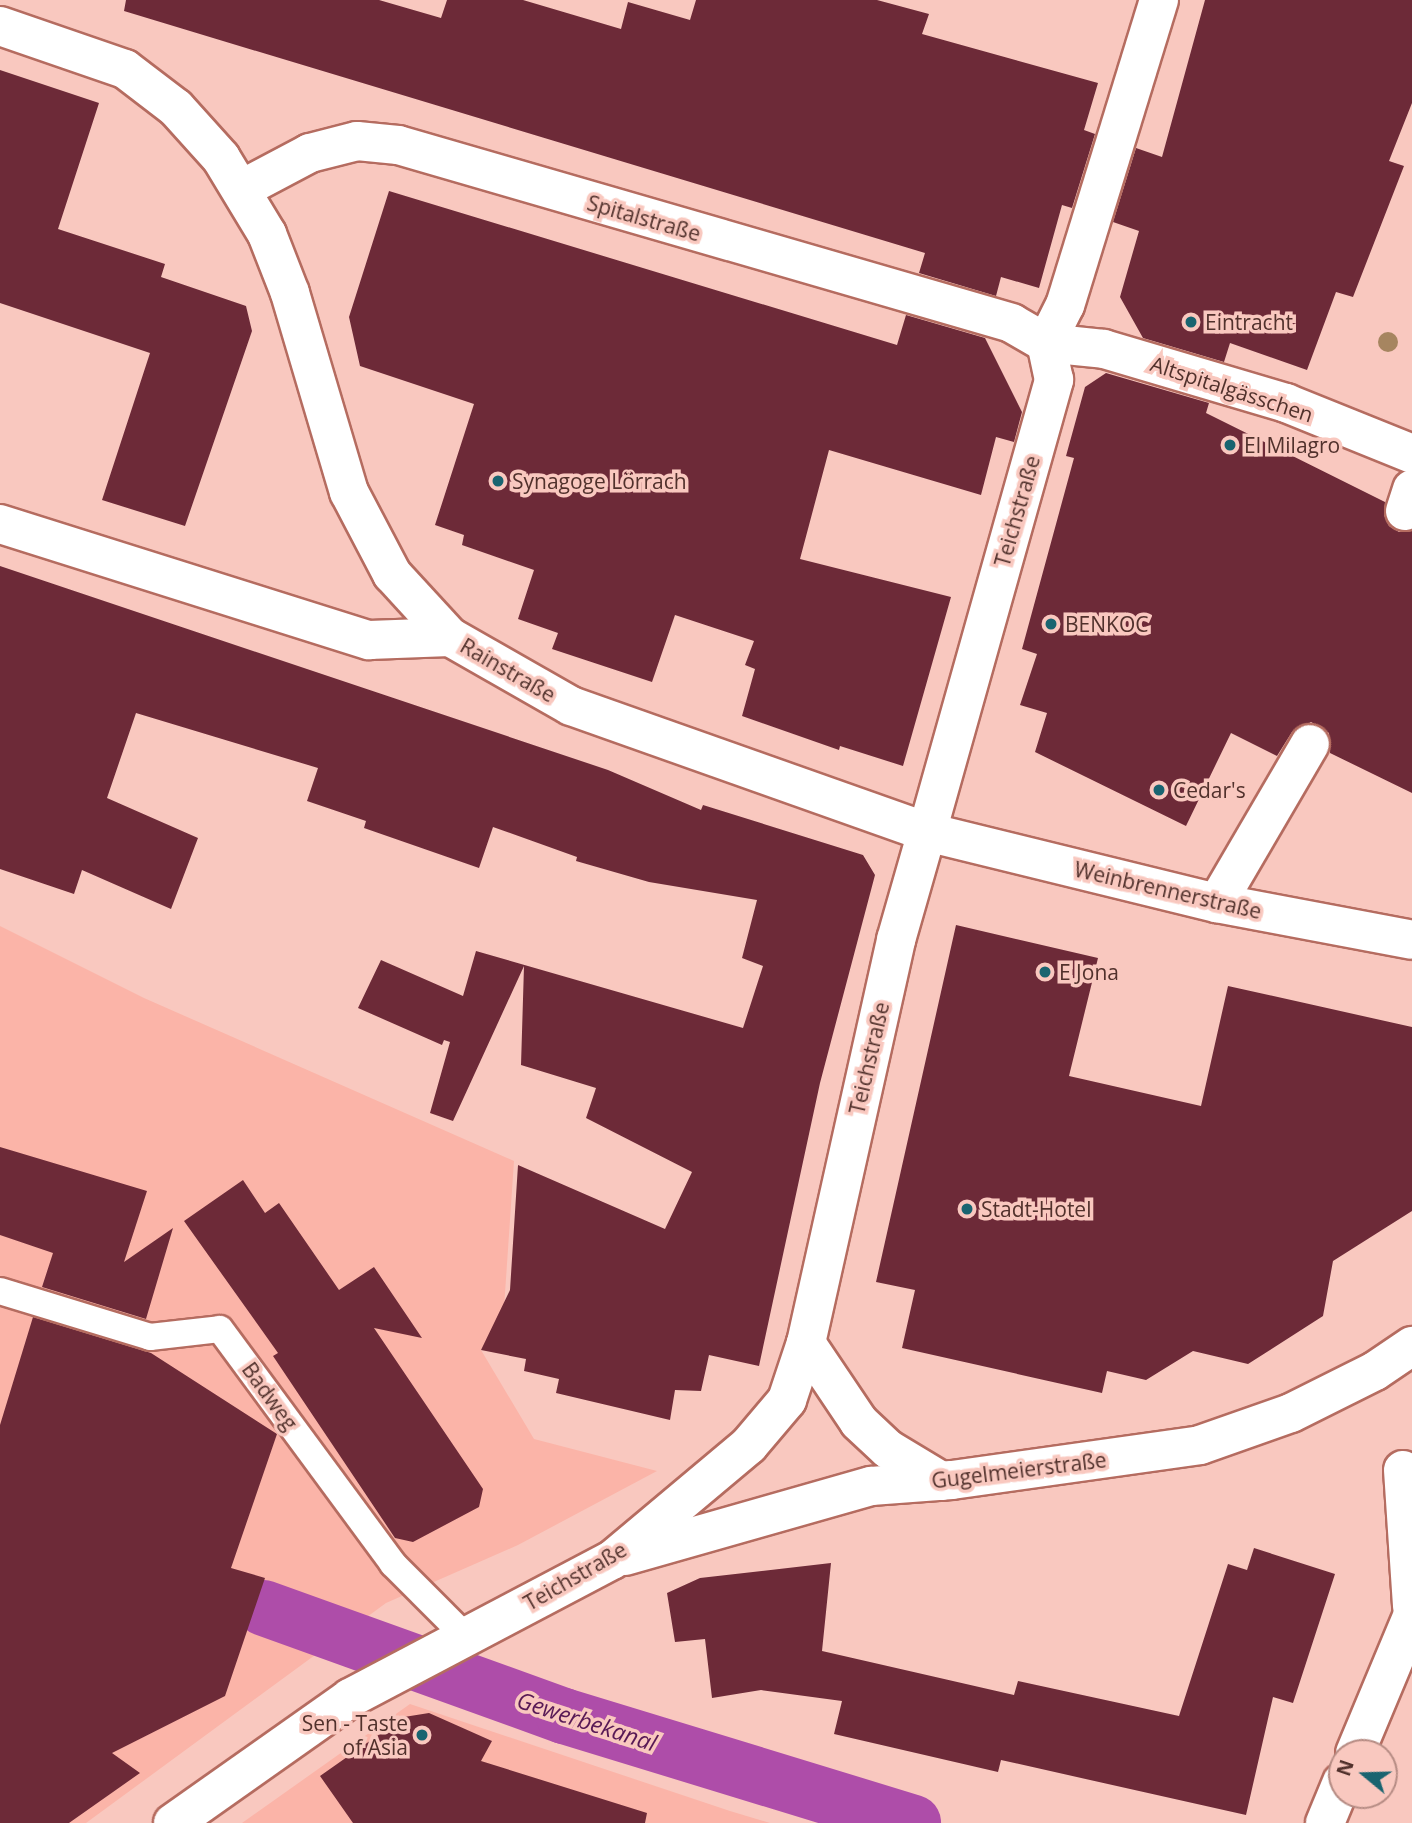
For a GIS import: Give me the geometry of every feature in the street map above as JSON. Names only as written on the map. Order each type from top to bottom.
[{"type":"street","points":[[1046,343],[1065,305],[1159,0]]},
{"type":"street","points":[[0,26],[125,69],[176,108],[221,158],[267,234],[290,293],[349,492],[393,575],[450,638]]},
{"type":"street","name":"Spitalstraße","points":[[242,189],[310,153],[357,141],[398,145],[1012,323],[1046,343]]},
{"type":"street","name":"Altspitalgässchen","points":[[1046,343],[1104,349],[1286,403],[1412,454]]},
{"type":"street","name":"Teichstraße","points":[[173,1823],[351,1698],[612,1560],[749,1445],[787,1400],[806,1343],[893,953],[1054,380],[1046,343]]},
{"type":"street","name":"Rainstraße","points":[[0,524],[369,640],[450,638],[571,706],[926,832]]},
{"type":"street","points":[[1217,903],[1310,744]]},
{"type":"street","name":"Weinbrennerstraße","points":[[926,832],[1217,903],[1412,940]]},
{"type":"street","points":[[806,1343],[859,1422],[888,1449],[941,1481]]},
{"type":"street","name":"Gugelmeierstraße","points":[[612,1560],[871,1486],[941,1481],[1200,1445],[1291,1413],[1375,1371],[1412,1346]]},
{"type":"street","points":[[1403,1470],[1412,1607]]},
{"type":"street","points":[[1360,1739],[1412,1618]]},
{"type":"lane","name":"Badweg","points":[[0,1291],[150,1337],[220,1329],[393,1564],[460,1640]]},
{"type":"shaded area","points":[[0,926],[144,998],[514,1161],[504,1308],[481,1350],[534,1439],[657,1471],[518,1545],[386,1603],[86,1823],[0,1823]]},
{"type":"shaded area","points":[[410,1704],[730,1811],[770,1823],[242,1823]]},
{"type":"building","points":[[126,0],[379,0],[441,18],[447,0],[523,0],[621,29],[628,2],[690,20],[696,0],[877,0],[929,14],[922,34],[1098,83],[1084,130],[1095,134],[1072,208],[1062,205],[1039,288],[1001,277],[996,296],[919,273],[925,253],[124,11]]},
{"type":"building","points":[[1205,0],[1412,0],[1412,103],[1389,161],[1404,166],[1353,297],[1336,292],[1307,370],[1230,343],[1224,362],[1143,338],[1120,297],[1139,231],[1113,222],[1136,148],[1162,157]]},
{"type":"building","points":[[0,70],[99,103],[58,229],[165,264],[161,277],[246,306],[252,331],[185,526],[102,500],[150,353],[0,303]]},
{"type":"building","points":[[389,191],[897,345],[906,315],[985,338],[1022,412],[1014,442],[996,437],[981,495],[829,450],[800,559],[951,597],[903,766],[840,746],[839,750],[742,716],[755,669],[745,665],[754,641],[675,615],[652,682],[552,649],[558,633],[518,619],[534,570],[462,545],[464,535],[435,525],[474,404],[360,366],[349,317]]},
{"type":"building","points":[[1106,373],[1209,403],[1206,413],[1385,502],[1384,515],[1389,526],[1399,532],[1412,531],[1412,793],[1330,753],[1329,733],[1311,722],[1292,732],[1277,756],[1231,733],[1186,826],[1035,752],[1047,713],[1020,705],[1037,654],[1022,649],[1074,458],[1066,456],[1085,387]]},
{"type":"building","points":[[0,566],[608,770],[701,810],[703,805],[863,855],[875,875],[820,1083],[759,1366],[709,1355],[701,1391],[675,1390],[670,1420],[556,1393],[559,1379],[524,1371],[526,1359],[481,1350],[510,1290],[518,1165],[665,1229],[692,1172],[586,1118],[596,1088],[521,1065],[524,966],[453,1121],[430,1113],[450,1042],[444,1040],[442,1045],[358,1008],[381,960],[463,996],[476,951],[743,1028],[763,966],[742,958],[757,900],[649,882],[576,861],[577,857],[493,827],[479,868],[364,828],[366,821],[307,801],[318,768],[136,713],[107,798],[198,838],[171,909],[82,870],[74,894],[0,869]]},
{"type":"building","points":[[956,925],[1098,958],[1069,1076],[1201,1106],[1228,986],[1412,1027],[1412,1211],[1333,1261],[1323,1316],[1248,1364],[1193,1351],[1146,1380],[1107,1371],[1102,1393],[902,1348],[915,1290],[876,1282]]},
{"type":"building","points":[[0,1147],[147,1191],[124,1262],[173,1228],[146,1319],[42,1287],[53,1253],[0,1235]]},
{"type":"building","points":[[243,1180],[265,1213],[279,1203],[339,1290],[374,1267],[422,1338],[374,1328],[483,1489],[479,1507],[413,1542],[395,1538],[273,1356],[278,1353],[184,1221]]},
{"type":"building","points":[[33,1317],[151,1353],[277,1434],[231,1568],[265,1578],[225,1696],[112,1753],[140,1773],[69,1823],[0,1823],[0,1425]]},
{"type":"building","points":[[1254,1548],[1335,1574],[1293,1703],[1273,1697],[1246,1815],[1001,1760],[998,1772],[834,1734],[842,1701],[761,1690],[712,1698],[705,1639],[675,1642],[667,1593],[700,1578],[831,1563],[822,1651],[1014,1695],[1018,1681],[1179,1716],[1228,1564],[1247,1570]]},
{"type":"building","points":[[429,1713],[492,1741],[481,1761],[647,1813],[645,1823],[353,1823],[320,1776],[404,1717]]},
{"type":"waterway","name":"Gewerbekanal","points":[[264,1608],[564,1716],[913,1823]]},
{"type":"place","name":"Eintracht","points":[[1191,322]]},
{"type":"place","name":"El Milagro","points":[[1230,445]]},
{"type":"place","name":"Synagoge Lörrach","points":[[498,481]]},
{"type":"place","name":"BENKOC","points":[[1051,624]]},
{"type":"place","name":"Cedar's","points":[[1159,790]]},
{"type":"place","name":"E Jona","points":[[1045,972]]},
{"type":"place","name":"Stadt-Hotel","points":[[967,1209]]},
{"type":"place","name":"Sen - Taste of Asia","points":[[422,1735]]}]
